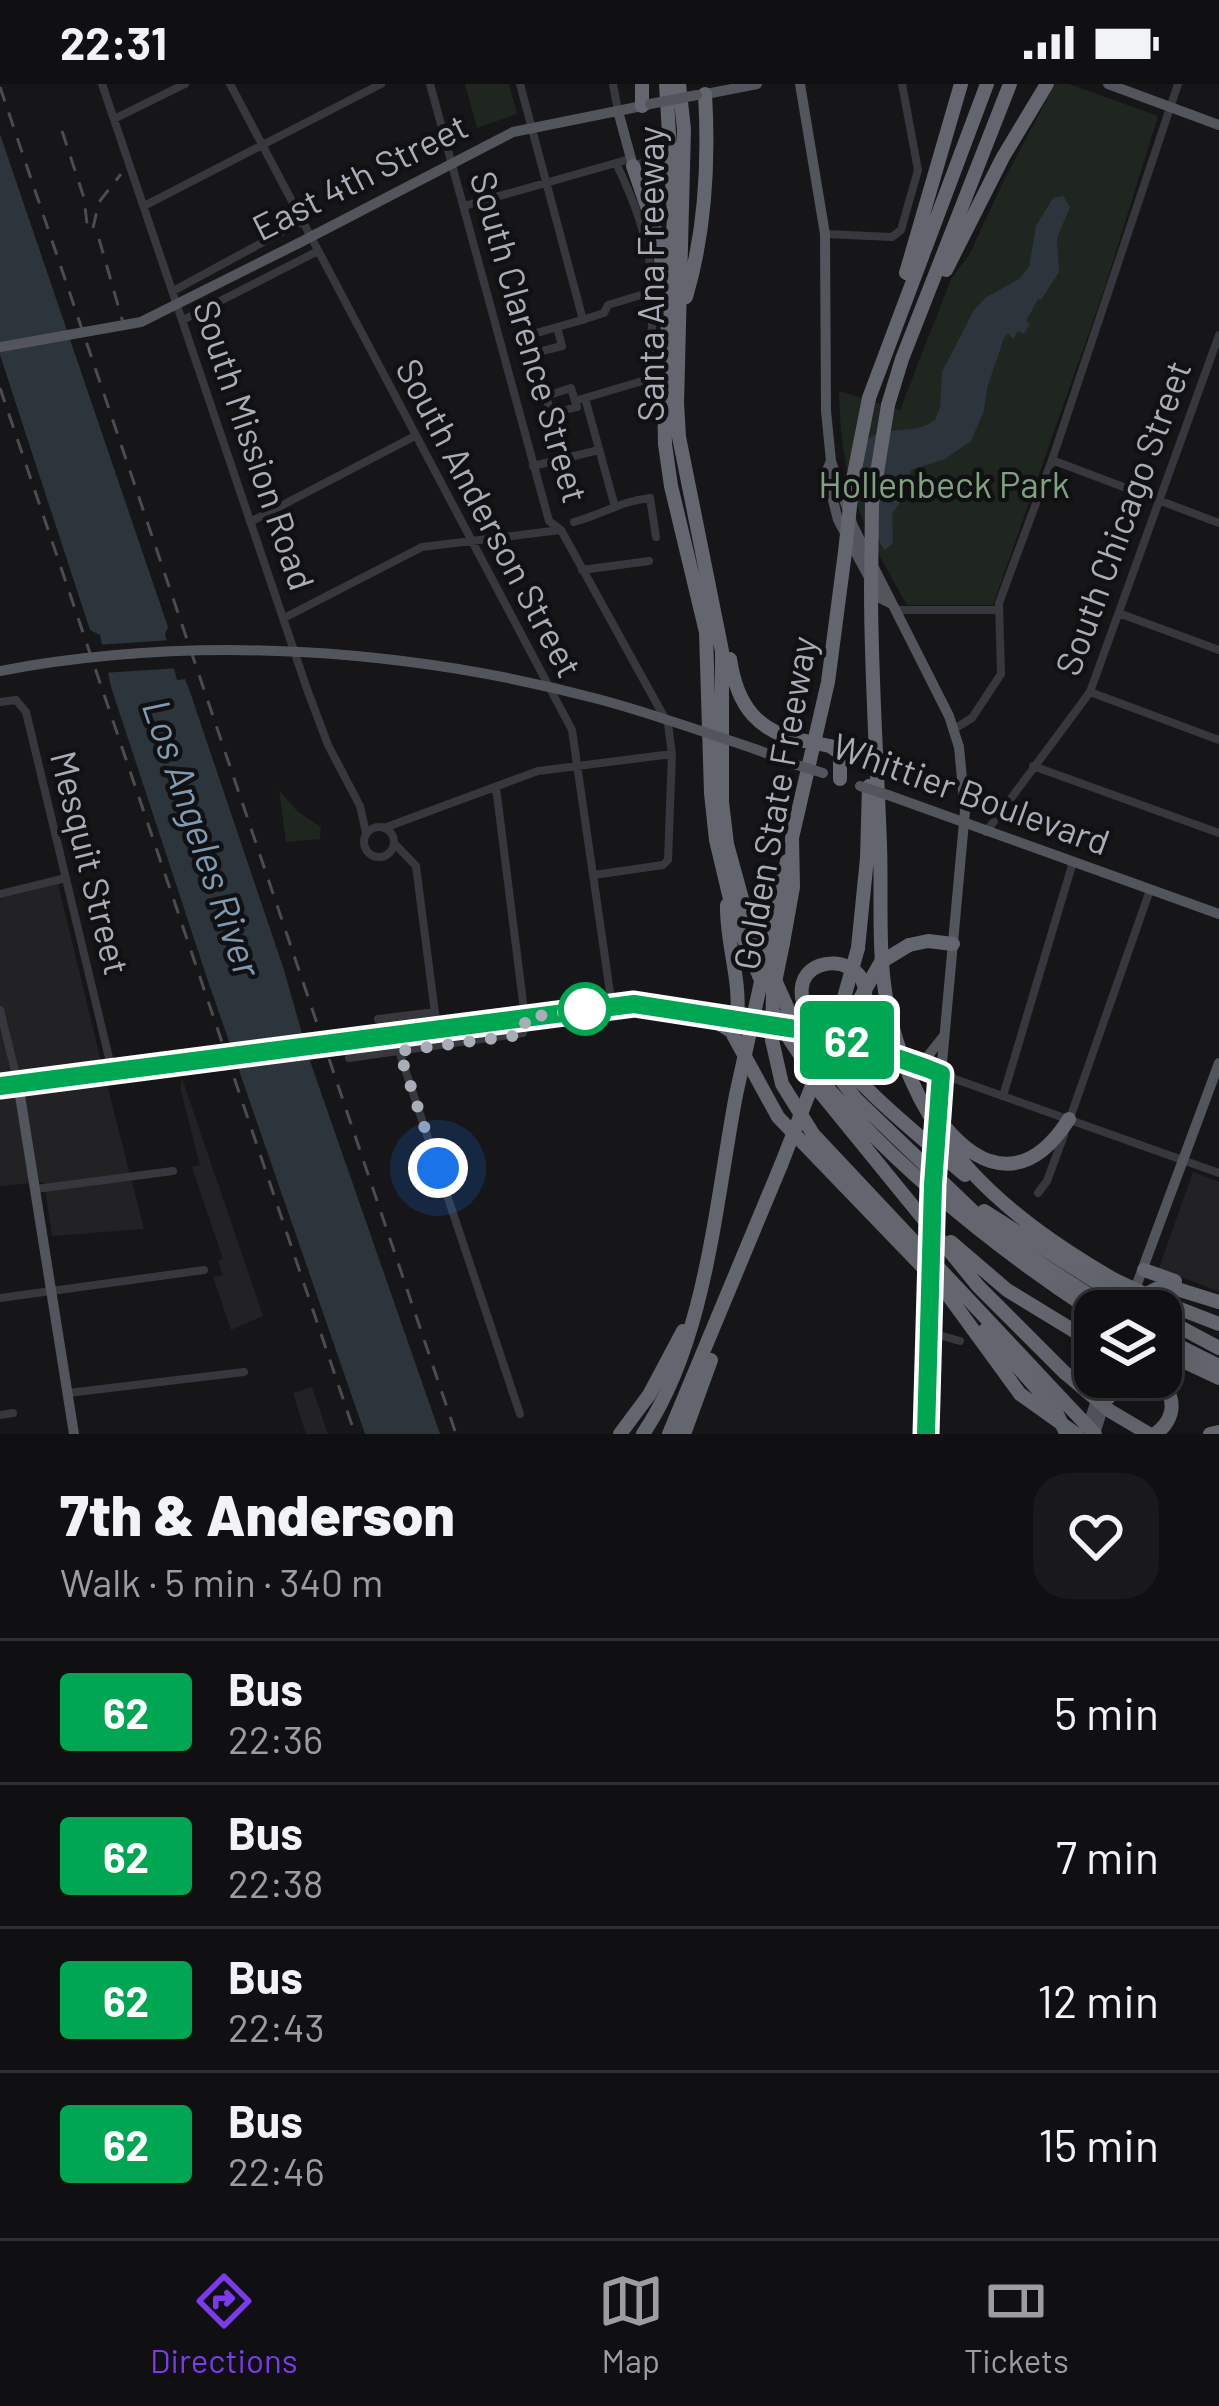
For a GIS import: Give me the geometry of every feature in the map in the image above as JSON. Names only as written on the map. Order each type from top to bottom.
[{"type":"highway","points":[[643,84],[646,105]]},
{"type":"highway","name":"Santa Ana Freeway","points":[[666,84],[674,216],[664,393],[670,486],[706,632],[711,793],[728,887],[752,962],[805,1065],[948,1206],[1074,1299]]},
{"type":"highway","name":"Santa Ana Freeway","points":[[680,84],[684,128],[680,437],[716,615],[724,683],[724,820],[733,870],[752,929],[792,1018],[870,1113],[1021,1251],[1081,1290]]},
{"type":"highway","points":[[892,330],[961,84]]},
{"type":"highway","name":"Golden State Freeway","points":[[987,84],[869,398],[856,461],[828,682],[792,838],[794,887],[773,992],[772,1040],[782,1084],[795,1110],[1095,1434]]},
{"type":"highway","name":"Golden State Freeway","points":[[1010,84],[902,358],[888,405],[872,504],[871,628],[887,1005],[912,1089],[940,1136],[1021,1216],[1121,1290]]},
{"type":"highway","points":[[928,293],[946,272],[1003,157],[1047,84]]},
{"type":"highway","points":[[680,319],[699,236],[707,148],[701,95]]},
{"type":"highway","points":[[632,162],[661,255],[664,393]]},
{"type":"highway","points":[[716,615],[725,630],[735,687],[748,712],[772,733],[830,746],[840,753],[840,779]]},
{"type":"highway","points":[[669,1434],[810,1094],[847,992],[867,858],[871,628]]},
{"type":"highway","points":[[643,1434],[685,1353],[792,838]]},
{"type":"highway","points":[[728,887],[726,922],[739,985],[736,1018]]},
{"type":"highway","points":[[810,1094],[881,962],[909,945],[952,944]]},
{"type":"highway","points":[[790,1027],[843,1024],[851,1022],[862,1010],[864,982],[848,967],[834,962],[820,965],[802,981],[800,998],[822,1038],[874,1096],[986,1193],[1021,1216]]},
{"type":"highway","points":[[673,1007],[710,1018],[731,1031],[778,1118],[942,1287],[1020,1394],[1081,1434]]},
{"type":"highway","points":[[906,1059],[946,1128],[967,1150],[985,1160],[1003,1165],[1030,1160],[1056,1140],[1069,1119]]},
{"type":"highway","points":[[805,1065],[833,1109],[978,1286],[1065,1373]]},
{"type":"highway","points":[[944,1185],[1073,1271],[1114,1286]]},
{"type":"highway","points":[[864,1188],[1109,1411],[1152,1434],[1168,1423],[1171,1398]]},
{"type":"highway","points":[[684,1434],[763,1208]]},
{"type":"highway","points":[[920,1215],[1006,1290],[1074,1331]]},
{"type":"highway","points":[[620,1434],[650,1395],[680,1339],[706,1252]]},
{"type":"highway","points":[[1144,1270],[1219,1299]]},
{"type":"highway","points":[[952,1282],[1002,1352],[1055,1409],[1066,1434]]},
{"type":"highway","points":[[1157,1290],[1164,1285],[1219,1299]]},
{"type":"highway","name":"Golden State Freeway","points":[[1182,1317],[1219,1324]]},
{"type":"highway","points":[[1182,1326],[1219,1347]]},
{"type":"highway","points":[[1182,1348],[1219,1366]]},
{"type":"highway","points":[[1182,1361],[1219,1378]]},
{"type":"main road","name":"East 4th Street","points":[[0,347],[141,322],[513,132],[757,84]]},
{"type":"main road","points":[[800,84],[825,234],[826,411],[831,461],[826,472],[838,520],[880,598],[893,607],[954,729],[964,787],[938,1107],[928,1332],[929,1433]]},
{"type":"main road","points":[[1108,84],[1219,125]]},
{"type":"main road","points":[[618,111],[632,162]]},
{"type":"main road","name":"Whittier Boulevard","points":[[0,671],[136,655],[303,653],[488,675],[599,699],[755,749],[1219,914]]},
{"type":"main road","points":[[0,1086],[613,1006],[673,1007],[828,1034],[941,1074]]},
{"type":"main road","points":[[906,1059],[931,1054],[944,1034]]},
{"type":"main road","points":[[1138,1290],[1219,1063]]},
{"type":"main road","points":[[18,1083],[74,1434]]},
{"type":"main road","points":[[1138,1290],[1144,1270]]},
{"type":"main road","points":[[1081,1434],[1097,1398]]},
{"type":"main road","points":[[1095,1434],[1100,1398]]},
{"type":"street","name":"South Mission Road","points":[[102,84],[328,745],[364,818],[366,833]]},
{"type":"street","points":[[114,119],[185,84]]},
{"type":"street","name":"South Anderson Street","points":[[230,84],[572,730],[613,1006]]},
{"type":"street","points":[[144,206],[381,84]]},
{"type":"street","name":"South Clarence Street","points":[[430,84],[549,521],[561,530],[668,724],[672,754],[666,863],[594,874]]},
{"type":"street","points":[[520,84],[583,320]]},
{"type":"street","points":[[613,84],[618,111]]},
{"type":"street","points":[[825,234],[898,235],[918,170],[902,84]]},
{"type":"street","points":[[954,729],[972,718],[1001,674],[998,610],[1178,84]]},
{"type":"street","points":[[464,206],[616,163],[657,159]]},
{"type":"street","points":[[615,508],[580,399],[650,379],[654,291],[647,236],[616,163]]},
{"type":"street","name":"East 4th Street","points":[[173,291],[302,221]]},
{"type":"street","name":"East 4th Street","points":[[183,320],[318,251]]},
{"type":"street","points":[[557,327],[562,346],[534,353],[529,335],[604,313],[608,305],[654,291]]},
{"type":"street","name":"South Chicago Street","points":[[986,832],[1090,692],[1219,335]]},
{"type":"street","points":[[250,522],[415,436]]},
{"type":"street","points":[[533,466],[599,450]]},
{"type":"street","points":[[1052,460],[1219,524]]},
{"type":"street","points":[[574,522],[615,508],[620,501],[650,498],[656,537]]},
{"type":"street","points":[[284,618],[422,547],[561,530]]},
{"type":"street","points":[[582,570],[649,560]]},
{"type":"street","points":[[893,607],[998,610]]},
{"type":"street","points":[[1121,614],[1219,650]]},
{"type":"street","points":[[1090,692],[1219,740]]},
{"type":"street","name":"Mesquit Street","points":[[0,702],[16,700],[26,712],[110,1058]]},
{"type":"street","points":[[405,855],[367,852],[366,833],[387,833],[398,822],[538,771],[672,754]]},
{"type":"street","points":[[1033,766],[1219,833]]},
{"type":"street","points":[[349,1058],[523,1033],[525,1018],[496,787]]},
{"type":"street","points":[[364,818],[387,833],[416,866],[437,1029]]},
{"type":"street","points":[[387,833],[388,854]]},
{"type":"street","points":[[1003,1096],[1073,862]]},
{"type":"street","points":[[0,894],[66,878]]},
{"type":"street","points":[[1039,1192],[1047,1181],[1150,890]]},
{"type":"street","points":[[0,1010],[18,1083]]},
{"type":"street","points":[[378,1018],[435,1012]]},
{"type":"street","points":[[469,1025],[471,1042]]},
{"type":"street","points":[[399,1051],[520,1414]]},
{"type":"street","points":[[941,1074],[1219,1173]]},
{"type":"street","points":[[36,1189],[173,1171]]},
{"type":"street","points":[[0,1298],[204,1270]]},
{"type":"street","points":[[928,1332],[960,1341]]},
{"type":"street","points":[[68,1394],[244,1372]]},
{"type":"street","points":[[0,1415],[13,1413]]},
{"type":"shaded area","points":[[58,884],[144,1229],[52,1236],[44,1182],[0,1186],[0,899]]},
{"type":"shaded area","points":[[182,1078],[263,1316],[231,1330],[213,1277],[223,1275],[218,1261],[223,1259],[192,1167],[200,1165],[180,1087]]},
{"type":"shaded area","points":[[1193,1172],[1219,1182],[1219,1292],[1159,1268]]},
{"type":"shaded area","points":[[312,1387],[328,1434],[306,1434],[293,1393]]},
{"type":"green space","points":[[465,84],[509,84],[517,114],[477,128]]},
{"type":"green space","name":"Hollenbeck Park","points":[[1055,84],[1069,84],[1158,116],[1105,287],[993,605],[907,605],[856,503],[844,453],[839,391],[900,410],[951,279],[969,255]]},
{"type":"green space","points":[[279,790],[297,811],[321,827],[320,839],[286,842]]},
{"type":"water","name":"Los Angeles River","points":[[0,134],[168,627],[165,634],[177,680],[185,679],[189,689],[309,1058],[440,1434],[365,1434],[207,978],[111,687],[100,635],[90,630],[0,355]]},
{"type":"water","points":[[1063,196],[1070,207],[1057,238],[1059,272],[1038,299],[1024,334],[1018,331],[1013,339],[1008,333],[1004,338],[971,441],[945,459],[911,470],[908,491],[892,514],[893,544],[884,550],[863,499],[861,445],[878,434],[935,420],[942,372],[974,310],[1029,267],[1036,226],[1053,198]]},
{"type":"pier","points":[[172,640],[180,668],[102,673],[96,645]]},
{"type":"railway","points":[[0,87],[456,1434]]},
{"type":"railway","points":[[62,131],[84,198],[87,224]]},
{"type":"railway","points":[[93,228],[99,202],[121,174]]},
{"type":"railway","points":[[99,239],[124,326]]},
{"type":"railway","points":[[0,388],[355,1434]]},
{"type":"bus line","name":"62","points":[[0,1086],[634,1004],[828,1034],[926,1068],[941,1074],[926,1434]]},
{"type":"route","points":[[438,1168],[399,1051],[519,1035],[525,1030],[525,1018],[585,1009]]}]
